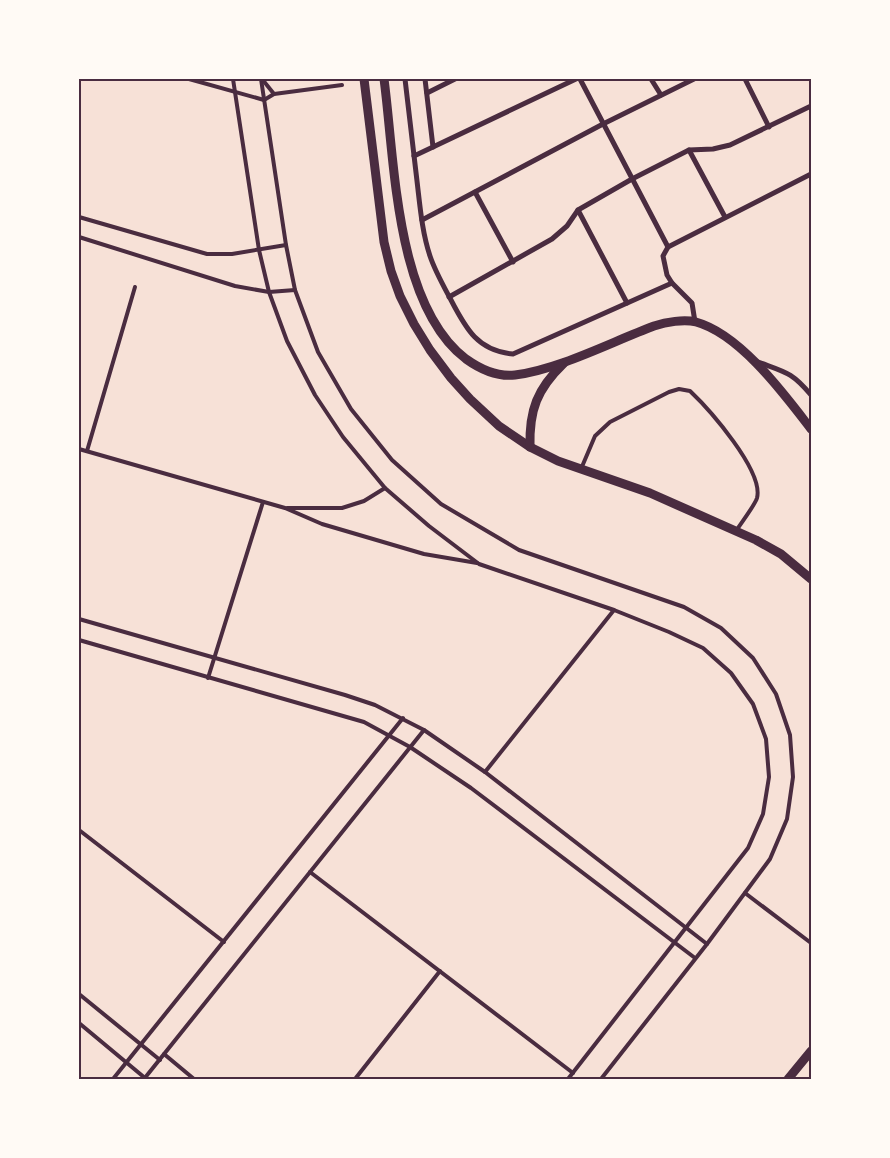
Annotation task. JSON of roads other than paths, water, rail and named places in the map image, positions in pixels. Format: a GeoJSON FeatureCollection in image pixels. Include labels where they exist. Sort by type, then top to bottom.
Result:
{"type":"FeatureCollection","features":[{"type":"Feature","properties":{"kind":"street"},"geometry":{"type":"LineString","coordinates":[[364,79],[384,242],[391,271],[400,296],[414,324],[451,378],[470,399],[500,426],[530,447],[558,461],[650,493],[736,530],[781,554],[811,578]]}},
{"type":"Feature","properties":{"kind":"street"},"geometry":{"type":"LineString","coordinates":[[384,79],[402,232],[408,260],[435,322],[461,355],[475,366],[488,371],[515,375],[564,363],[664,323],[695,322],[714,330],[754,361],[811,429]]}},
{"type":"Feature","properties":{"kind":"street"},"geometry":{"type":"LineString","coordinates":[[405,79],[422,220],[430,255],[462,322],[474,338],[500,353],[513,354],[672,284]]}},
{"type":"Feature","properties":{"kind":"street"},"geometry":{"type":"LineString","coordinates":[[425,79],[433,147]]}},
{"type":"Feature","properties":{"kind":"street"},"geometry":{"type":"LineString","coordinates":[[426,93],[456,79]]}},
{"type":"Feature","properties":{"kind":"street"},"geometry":{"type":"LineString","coordinates":[[414,156],[576,79]]}},
{"type":"Feature","properties":{"kind":"street"},"geometry":{"type":"LineString","coordinates":[[580,79],[668,247]]}},
{"type":"Feature","properties":{"kind":"street"},"geometry":{"type":"LineString","coordinates":[[651,79],[661,95]]}},
{"type":"Feature","properties":{"kind":"street"},"geometry":{"type":"LineString","coordinates":[[422,220],[694,79]]}},
{"type":"Feature","properties":{"kind":"street"},"geometry":{"type":"LineString","coordinates":[[745,79],[769,127]]}},
{"type":"Feature","properties":{"kind":"street"},"geometry":{"type":"LineString","coordinates":[[450,297],[552,240],[578,210],[632,179],[689,150],[713,149],[730,145],[811,106]]}},
{"type":"Feature","properties":{"kind":"street"},"geometry":{"type":"LineString","coordinates":[[689,150],[725,217]]}},
{"type":"Feature","properties":{"kind":"street"},"geometry":{"type":"LineString","coordinates":[[695,322],[692,303],[672,284],[667,275],[663,256],[668,247],[811,174]]}},
{"type":"Feature","properties":{"kind":"street"},"geometry":{"type":"LineString","coordinates":[[475,192],[514,262]]}},
{"type":"Feature","properties":{"kind":"street"},"geometry":{"type":"LineString","coordinates":[[578,210],[627,304]]}},
{"type":"Feature","properties":{"kind":"street"},"geometry":{"type":"LineString","coordinates":[[754,361],[790,374],[799,380],[811,395]]}},
{"type":"Feature","properties":{"kind":"street"},"geometry":{"type":"LineString","coordinates":[[530,447],[530,428],[536,400],[551,376],[564,363]]}},
{"type":"Feature","properties":{"kind":"street"},"geometry":{"type":"LineString","coordinates":[[788,1079],[811,1051]]}},
{"type":"Feature","properties":{"kind":"lane"},"geometry":{"type":"LineString","coordinates":[[189,79],[264,100],[274,94],[342,86]]}},
{"type":"Feature","properties":{"kind":"lane"},"geometry":{"type":"LineString","coordinates":[[233,79],[259,250],[269,292],[287,341],[314,395],[344,437],[385,488],[429,526],[479,564]]}},
{"type":"Feature","properties":{"kind":"lane"},"geometry":{"type":"LineString","coordinates":[[261,79],[274,94]]}},
{"type":"Feature","properties":{"kind":"lane"},"geometry":{"type":"LineString","coordinates":[[261,79],[286,245],[295,290],[318,352],[351,409],[392,460],[441,504],[519,550],[684,607],[722,628],[753,658],[776,694],[790,735],[793,777],[787,819],[770,859],[707,944],[601,1079]]}},
{"type":"Feature","properties":{"kind":"lane"},"geometry":{"type":"LineString","coordinates":[[79,216],[207,254],[232,254],[286,245]]}},
{"type":"Feature","properties":{"kind":"lane"},"geometry":{"type":"LineString","coordinates":[[79,237],[235,286],[269,292],[295,290]]}},
{"type":"Feature","properties":{"kind":"lane"},"geometry":{"type":"LineString","coordinates":[[87,451],[135,287]]}},
{"type":"Feature","properties":{"kind":"lane"},"geometry":{"type":"LineString","coordinates":[[581,469],[595,436],[610,422],[669,392],[680,389],[690,391],[746,457],[755,476],[757,497],[736,530]]}},
{"type":"Feature","properties":{"kind":"lane"},"geometry":{"type":"LineString","coordinates":[[79,449],[284,508],[322,524],[424,554],[479,564],[614,610],[703,648],[731,673],[753,704],[766,739],[769,777],[763,814],[748,848],[568,1079]]}},
{"type":"Feature","properties":{"kind":"lane"},"geometry":{"type":"LineString","coordinates":[[284,508],[342,508],[364,501],[385,488]]}},
{"type":"Feature","properties":{"kind":"lane"},"geometry":{"type":"LineString","coordinates":[[208,678],[263,502]]}},
{"type":"Feature","properties":{"kind":"lane"},"geometry":{"type":"LineString","coordinates":[[485,772],[614,610]]}},
{"type":"Feature","properties":{"kind":"lane"},"geometry":{"type":"LineString","coordinates":[[79,619],[375,705],[403,718],[424,730],[485,772],[707,944]]}},
{"type":"Feature","properties":{"kind":"lane"},"geometry":{"type":"LineString","coordinates":[[79,640],[364,722],[410,748],[471,788],[695,958]]}},
{"type":"Feature","properties":{"kind":"lane"},"geometry":{"type":"LineString","coordinates":[[113,1079],[403,718]]}},
{"type":"Feature","properties":{"kind":"lane"},"geometry":{"type":"LineString","coordinates":[[79,1023],[145,1079],[424,730]]}},
{"type":"Feature","properties":{"kind":"lane"},"geometry":{"type":"LineString","coordinates":[[79,830],[224,942]]}},
{"type":"Feature","properties":{"kind":"lane"},"geometry":{"type":"LineString","coordinates":[[310,872],[573,1073]]}},
{"type":"Feature","properties":{"kind":"lane"},"geometry":{"type":"LineString","coordinates":[[745,893],[811,943]]}},
{"type":"Feature","properties":{"kind":"lane"},"geometry":{"type":"LineString","coordinates":[[355,1079],[440,971]]}},
{"type":"Feature","properties":{"kind":"lane"},"geometry":{"type":"LineString","coordinates":[[79,994],[160,1060]]}},
{"type":"Feature","properties":{"kind":"lane"},"geometry":{"type":"LineString","coordinates":[[164,1054],[194,1079]]}}]}
